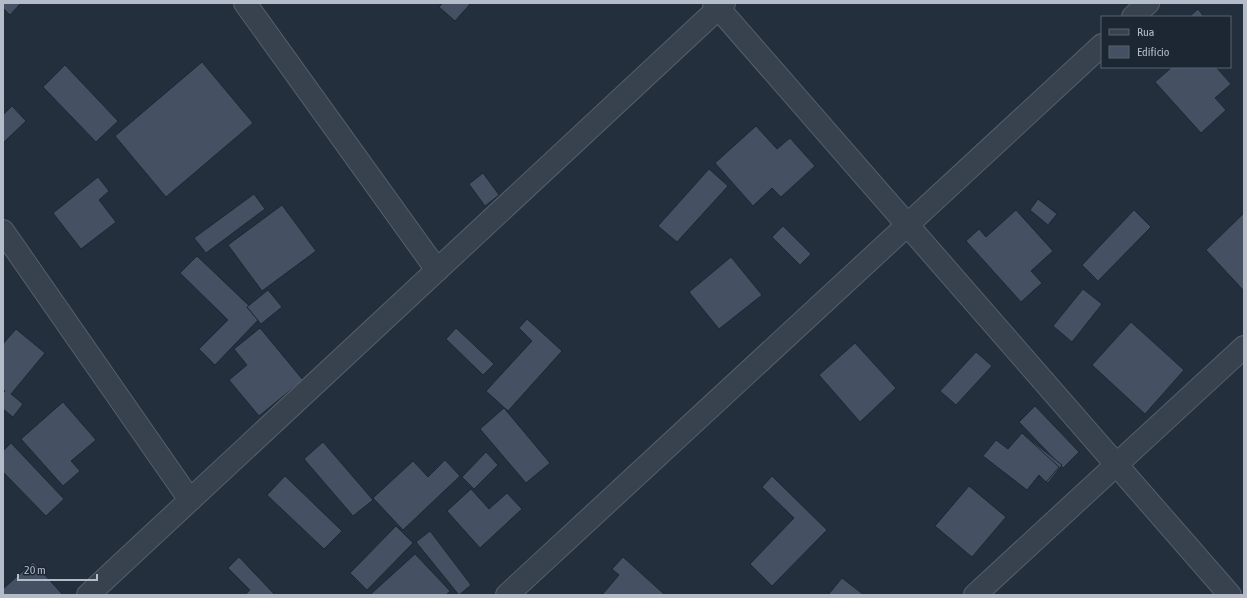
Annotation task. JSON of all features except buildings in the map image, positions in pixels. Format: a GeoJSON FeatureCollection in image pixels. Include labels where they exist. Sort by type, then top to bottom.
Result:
{"type":"FeatureCollection","features":[{"type":"Feature","properties":{"kind":"street"},"geometry":{"type":"LineString","coordinates":[[245,3],[437,270]]}},
{"type":"Feature","properties":{"kind":"street"},"geometry":{"type":"LineString","coordinates":[[1134,16],[1148,3]]}},
{"type":"Feature","properties":{"kind":"street"},"geometry":{"type":"LineString","coordinates":[[88,595],[719,5],[1230,595]]}},
{"type":"Feature","properties":{"kind":"street"},"geometry":{"type":"LineString","coordinates":[[507,595],[1101,47]]}},
{"type":"Feature","properties":{"kind":"street"},"geometry":{"type":"LineString","coordinates":[[3,231],[190,500]]}},
{"type":"Feature","properties":{"kind":"street"},"geometry":{"type":"LineString","coordinates":[[975,595],[1244,347]]}}]}
